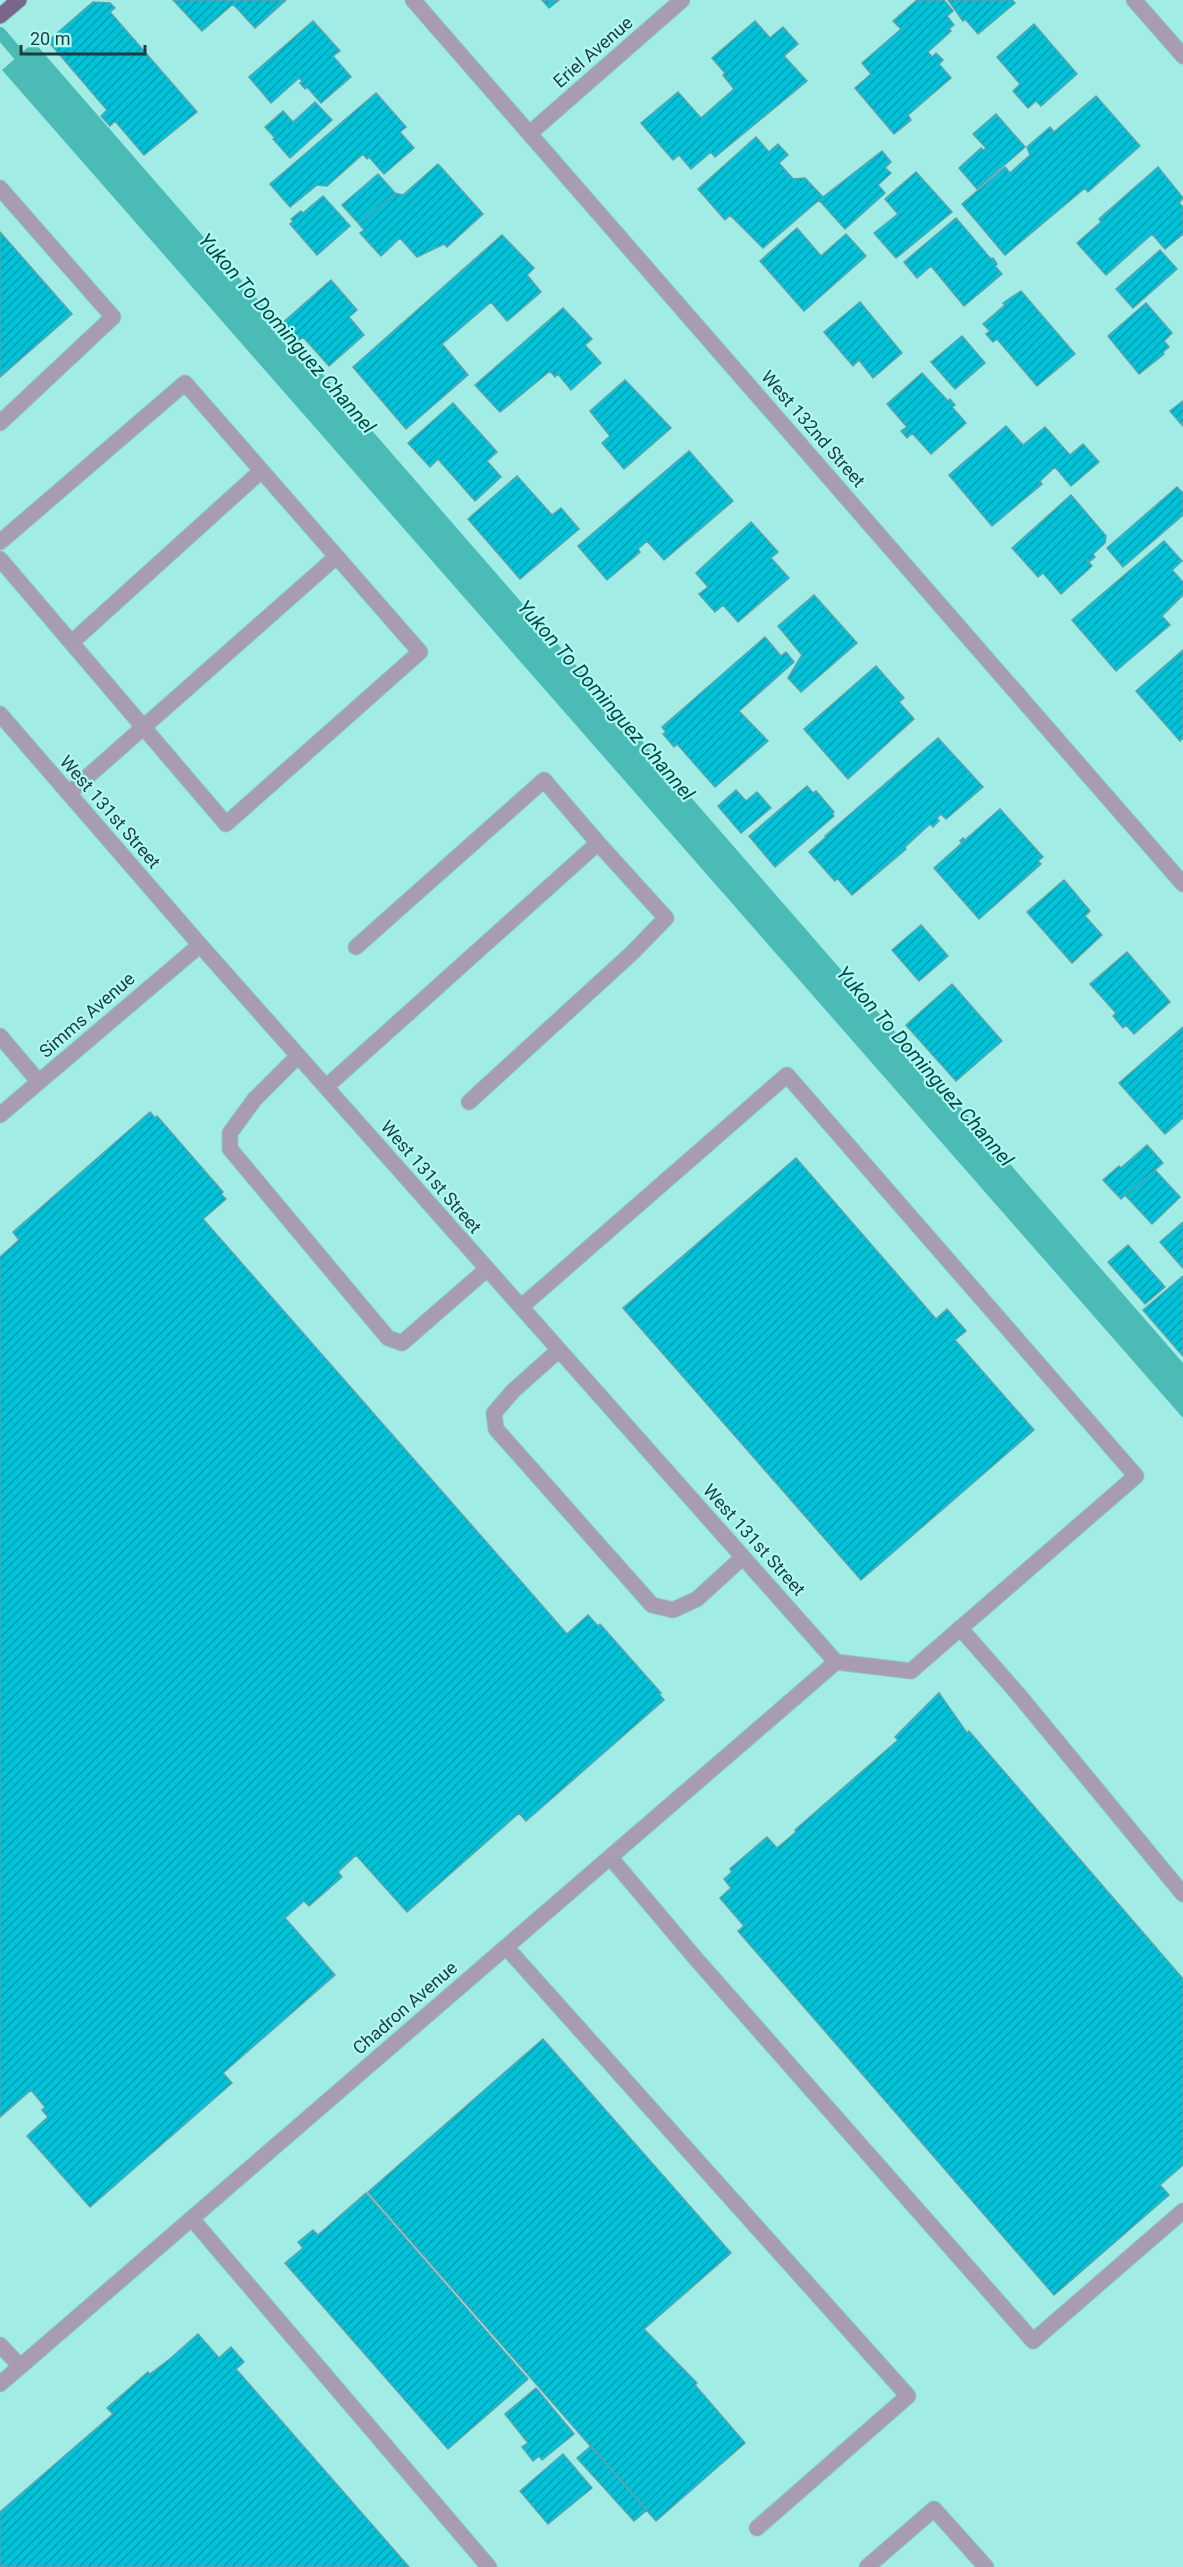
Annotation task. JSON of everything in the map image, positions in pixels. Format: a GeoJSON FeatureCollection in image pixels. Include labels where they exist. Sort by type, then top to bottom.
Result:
{"type":"FeatureCollection","features":[{"type":"Feature","properties":{"kind":"main road"},"geometry":{"type":"LineString","coordinates":[[0,16],[16,2]]}},
{"type":"Feature","properties":{"kind":"street","name":"West 132nd Street"},"geometry":{"type":"LineString","coordinates":[[413,0],[1183,884]]}},
{"type":"Feature","properties":{"kind":"street","name":"Eriel Avenue"},"geometry":{"type":"LineString","coordinates":[[530,133],[682,0]]}},
{"type":"Feature","properties":{"kind":"street"},"geometry":{"type":"LineString","coordinates":[[1134,0],[1183,56]]}},
{"type":"Feature","properties":{"kind":"street"},"geometry":{"type":"LineString","coordinates":[[0,188],[113,317],[0,423]]}},
{"type":"Feature","properties":{"kind":"street"},"geometry":{"type":"LineString","coordinates":[[0,542],[185,383],[420,652],[226,824],[0,559]]}},
{"type":"Feature","properties":{"kind":"street"},"geometry":{"type":"LineString","coordinates":[[72,642],[261,471]]}},
{"type":"Feature","properties":{"kind":"street"},"geometry":{"type":"LineString","coordinates":[[69,793],[336,557]]}},
{"type":"Feature","properties":{"kind":"street","name":"West 131st Street"},"geometry":{"type":"LineString","coordinates":[[0,714],[200,945],[836,1662]]}},
{"type":"Feature","properties":{"kind":"street"},"geometry":{"type":"LineString","coordinates":[[356,947],[544,780],[666,918],[632,953],[469,1101]]}},
{"type":"Feature","properties":{"kind":"street"},"geometry":{"type":"LineString","coordinates":[[326,1087],[598,843]]}},
{"type":"Feature","properties":{"kind":"street","name":"Simms Avenue"},"geometry":{"type":"LineString","coordinates":[[0,1115],[200,945]]}},
{"type":"Feature","properties":{"kind":"street"},"geometry":{"type":"LineString","coordinates":[[0,1036],[39,1082]]}},
{"type":"Feature","properties":{"kind":"street"},"geometry":{"type":"LineString","coordinates":[[298,1056],[254,1100],[230,1134],[230,1149],[388,1338],[402,1343],[487,1269]]}},
{"type":"Feature","properties":{"kind":"street"},"geometry":{"type":"LineString","coordinates":[[521,1307],[787,1076],[1136,1476],[911,1671],[836,1662]]}},
{"type":"Feature","properties":{"kind":"street"},"geometry":{"type":"LineString","coordinates":[[559,1350],[513,1391],[494,1413],[496,1430],[652,1605],[673,1610],[697,1599],[743,1557]]}},
{"type":"Feature","properties":{"kind":"street"},"geometry":{"type":"LineString","coordinates":[[960,1628],[1018,1694],[1183,1894]]}},
{"type":"Feature","properties":{"kind":"street","name":"Chadron Avenue"},"geometry":{"type":"LineString","coordinates":[[0,2384],[836,1662]]}},
{"type":"Feature","properties":{"kind":"street"},"geometry":{"type":"LineString","coordinates":[[610,1857],[696,1960],[1033,2341],[1183,2211]]}},
{"type":"Feature","properties":{"kind":"street"},"geometry":{"type":"LineString","coordinates":[[506,1947],[908,2396],[757,2528]]}},
{"type":"Feature","properties":{"kind":"street"},"geometry":{"type":"LineString","coordinates":[[192,2219],[489,2567]]}},
{"type":"Feature","properties":{"kind":"street"},"geometry":{"type":"LineString","coordinates":[[0,2344],[20,2366]]}},
{"type":"Feature","properties":{"kind":"street"},"geometry":{"type":"LineString","coordinates":[[867,2567],[934,2509],[986,2567]]}},
{"type":"Feature","properties":{"kind":"water"},"geometry":{"type":"Polygon","coordinates":[[[34,42],[1183,1363],[1183,1418],[2,70],[34,42]]]}},
{"type":"Feature","properties":{"kind":"building"},"geometry":{"type":"Polygon","coordinates":[[[173,0],[286,0],[255,28],[233,4],[202,31],[173,0]]]}},
{"type":"Feature","properties":{"kind":"building"},"geometry":{"type":"Polygon","coordinates":[[[542,0],[559,0],[549,8],[542,0]]]}},
{"type":"Feature","properties":{"kind":"building"},"geometry":{"type":"Polygon","coordinates":[[[917,0],[944,0],[953,11],[947,16],[954,25],[949,29],[951,31],[928,52],[932,57],[936,53],[943,60],[939,64],[951,78],[908,115],[911,120],[894,134],[855,88],[871,74],[862,63],[901,29],[893,21],[917,0]]]}},
{"type":"Feature","properties":{"kind":"building"},"geometry":{"type":"Polygon","coordinates":[[[948,0],[1012,0],[1015,3],[978,34],[965,19],[963,21],[948,0]]]}},
{"type":"Feature","properties":{"kind":"building"},"geometry":{"type":"Polygon","coordinates":[[[93,2],[110,3],[115,8],[110,12],[197,112],[144,155],[115,121],[110,126],[101,116],[107,110],[48,41],[93,2]]]}},
{"type":"Feature","properties":{"kind":"building"},"geometry":{"type":"Polygon","coordinates":[[[313,21],[340,51],[333,56],[351,77],[321,103],[307,87],[305,89],[299,78],[271,103],[249,77],[313,21]]]}},
{"type":"Feature","properties":{"kind":"building"},"geometry":{"type":"Polygon","coordinates":[[[755,21],[770,38],[783,27],[798,44],[784,56],[807,81],[715,157],[711,152],[691,169],[679,155],[673,160],[641,123],[678,92],[701,118],[734,89],[723,75],[725,73],[712,58],[755,21]]]}},
{"type":"Feature","properties":{"kind":"building"},"geometry":{"type":"Polygon","coordinates":[[[1034,24],[1077,74],[1041,106],[1036,101],[1028,108],[1013,91],[1020,84],[997,57],[1034,24]]]}},
{"type":"Feature","properties":{"kind":"building"},"geometry":{"type":"Polygon","coordinates":[[[376,93],[406,127],[400,132],[414,148],[384,174],[369,157],[367,159],[363,154],[327,186],[317,185],[290,207],[270,184],[376,93]]]}},
{"type":"Feature","properties":{"kind":"building"},"geometry":{"type":"Polygon","coordinates":[[[1096,96],[1140,146],[1088,192],[1085,188],[1005,255],[962,204],[1005,167],[1010,173],[1030,155],[1027,147],[1050,127],[1054,132],[1096,96]]]}},
{"type":"Feature","properties":{"kind":"building"},"geometry":{"type":"Polygon","coordinates":[[[315,102],[332,120],[290,158],[265,127],[283,111],[293,122],[315,102]]]}},
{"type":"Feature","properties":{"kind":"building"},"geometry":{"type":"Polygon","coordinates":[[[996,114],[1025,147],[977,189],[959,168],[981,148],[983,150],[986,148],[973,134],[996,114]]]}},
{"type":"Feature","properties":{"kind":"building"},"geometry":{"type":"Polygon","coordinates":[[[756,137],[769,152],[778,144],[788,155],[779,163],[793,179],[805,178],[823,197],[882,151],[891,162],[885,168],[891,173],[878,185],[885,193],[845,229],[819,200],[763,248],[730,215],[725,220],[698,189],[756,137]]]}},
{"type":"Feature","properties":{"kind":"building"},"geometry":{"type":"Polygon","coordinates":[[[438,164],[483,214],[447,247],[444,244],[417,257],[400,238],[381,256],[360,233],[364,230],[359,224],[395,193],[403,195],[438,164]]]}},
{"type":"Feature","properties":{"kind":"building"},"geometry":{"type":"Polygon","coordinates":[[[1158,167],[1183,198],[1179,203],[1183,207],[1183,234],[1165,249],[1152,234],[1106,275],[1077,243],[1101,222],[1099,219],[1158,167]]]}},
{"type":"Feature","properties":{"kind":"building"},"geometry":{"type":"Polygon","coordinates":[[[916,172],[952,212],[896,258],[874,233],[898,214],[885,199],[916,172]]]}},
{"type":"Feature","properties":{"kind":"building"},"geometry":{"type":"Polygon","coordinates":[[[378,174],[395,193],[359,224],[342,205],[378,174]]]}},
{"type":"Feature","properties":{"kind":"building"},"geometry":{"type":"Polygon","coordinates":[[[323,196],[350,226],[317,255],[290,224],[293,221],[291,219],[301,211],[303,213],[323,196]]]}},
{"type":"Feature","properties":{"kind":"building"},"geometry":{"type":"Polygon","coordinates":[[[956,218],[991,259],[993,258],[997,264],[995,266],[1002,274],[964,306],[931,266],[917,278],[904,262],[956,218]]]}},
{"type":"Feature","properties":{"kind":"building"},"geometry":{"type":"Polygon","coordinates":[[[797,228],[821,256],[846,234],[866,256],[804,311],[760,261],[797,228]]]}},
{"type":"Feature","properties":{"kind":"building"},"geometry":{"type":"Polygon","coordinates":[[[0,232],[72,314],[0,377],[0,232]]]}},
{"type":"Feature","properties":{"kind":"building"},"geometry":{"type":"Polygon","coordinates":[[[502,235],[534,268],[527,275],[541,292],[507,321],[491,302],[442,344],[468,375],[406,429],[353,367],[502,235]]]}},
{"type":"Feature","properties":{"kind":"building"},"geometry":{"type":"Polygon","coordinates":[[[1160,250],[1177,269],[1133,308],[1116,289],[1160,250]]]}},
{"type":"Feature","properties":{"kind":"building"},"geometry":{"type":"Polygon","coordinates":[[[331,280],[357,310],[349,317],[364,335],[329,366],[303,337],[296,343],[280,325],[331,280]]]}},
{"type":"Feature","properties":{"kind":"building"},"geometry":{"type":"Polygon","coordinates":[[[1021,291],[1075,354],[1037,386],[997,339],[993,342],[986,334],[990,331],[983,324],[1005,305],[1003,303],[1021,291]]]}},
{"type":"Feature","properties":{"kind":"building"},"geometry":{"type":"Polygon","coordinates":[[[860,302],[902,353],[873,378],[859,360],[853,366],[824,332],[860,302]]]}},
{"type":"Feature","properties":{"kind":"building"},"geometry":{"type":"Polygon","coordinates":[[[1146,303],[1172,333],[1164,341],[1169,347],[1163,352],[1164,354],[1139,374],[1108,336],[1146,303]]]}},
{"type":"Feature","properties":{"kind":"building"},"geometry":{"type":"Polygon","coordinates":[[[563,308],[592,339],[585,345],[601,363],[571,390],[558,374],[555,377],[550,371],[500,412],[475,385],[563,308]]]}},
{"type":"Feature","properties":{"kind":"building"},"geometry":{"type":"Polygon","coordinates":[[[962,336],[985,363],[955,389],[931,362],[962,336]]]}},
{"type":"Feature","properties":{"kind":"building"},"geometry":{"type":"Polygon","coordinates":[[[922,373],[948,401],[950,399],[955,405],[952,407],[966,423],[931,454],[912,433],[907,438],[901,431],[907,427],[887,404],[922,373]]]}},
{"type":"Feature","properties":{"kind":"building"},"geometry":{"type":"Polygon","coordinates":[[[625,380],[671,428],[624,469],[602,443],[610,436],[590,411],[625,380]]]}},
{"type":"Feature","properties":{"kind":"building"},"geometry":{"type":"Polygon","coordinates":[[[1183,401],[1183,426],[1170,411],[1183,401]]]}},
{"type":"Feature","properties":{"kind":"building"},"geometry":{"type":"Polygon","coordinates":[[[453,403],[497,452],[487,461],[501,477],[475,501],[438,459],[430,467],[408,443],[453,403]]]}},
{"type":"Feature","properties":{"kind":"building"},"geometry":{"type":"Polygon","coordinates":[[[1006,426],[1023,445],[1045,427],[1070,455],[1083,444],[1099,462],[1071,486],[1055,467],[1040,481],[1042,484],[992,526],[949,475],[1006,426]]]}},
{"type":"Feature","properties":{"kind":"building"},"geometry":{"type":"Polygon","coordinates":[[[689,451],[733,501],[664,560],[647,541],[638,549],[640,552],[607,580],[578,546],[689,451]]]}},
{"type":"Feature","properties":{"kind":"building"},"geometry":{"type":"Polygon","coordinates":[[[517,476],[552,515],[561,508],[579,529],[520,579],[468,519],[517,476]]]}},
{"type":"Feature","properties":{"kind":"building"},"geometry":{"type":"Polygon","coordinates":[[[1177,487],[1183,493],[1183,515],[1123,567],[1107,548],[1177,487]]]}},
{"type":"Feature","properties":{"kind":"building"},"geometry":{"type":"Polygon","coordinates":[[[1071,495],[1106,536],[1105,543],[1093,554],[1095,557],[1090,561],[1086,559],[1092,566],[1061,594],[1043,573],[1038,577],[1012,548],[1071,495]]]}},
{"type":"Feature","properties":{"kind":"building"},"geometry":{"type":"Polygon","coordinates":[[[751,522],[778,552],[771,558],[789,578],[738,622],[723,605],[715,612],[699,594],[708,587],[696,573],[751,522]]]}},
{"type":"Feature","properties":{"kind":"building"},"geometry":{"type":"Polygon","coordinates":[[[1164,541],[1182,561],[1172,570],[1183,582],[1183,595],[1162,616],[1170,625],[1116,671],[1072,620],[1164,541]]]}},
{"type":"Feature","properties":{"kind":"building"},"geometry":{"type":"Polygon","coordinates":[[[814,595],[857,643],[801,692],[788,678],[802,655],[778,626],[814,595]]]}},
{"type":"Feature","properties":{"kind":"building"},"geometry":{"type":"Polygon","coordinates":[[[765,637],[781,656],[786,652],[794,662],[739,711],[768,741],[715,787],[677,744],[674,747],[663,734],[666,732],[662,727],[765,637]]]}},
{"type":"Feature","properties":{"kind":"building"},"geometry":{"type":"Polygon","coordinates":[[[1183,650],[1183,738],[1180,741],[1136,691],[1183,650]]]}},
{"type":"Feature","properties":{"kind":"building"},"geometry":{"type":"Polygon","coordinates":[[[876,666],[904,698],[899,702],[914,719],[848,779],[804,729],[876,666]]]}},
{"type":"Feature","properties":{"kind":"building"},"geometry":{"type":"Polygon","coordinates":[[[938,738],[983,787],[946,819],[941,814],[937,818],[939,821],[933,827],[930,824],[905,847],[906,849],[852,895],[837,878],[835,881],[809,852],[938,738]]]}},
{"type":"Feature","properties":{"kind":"building"},"geometry":{"type":"Polygon","coordinates":[[[807,786],[813,793],[816,791],[834,812],[832,814],[834,816],[775,867],[749,836],[807,786]]]}},
{"type":"Feature","properties":{"kind":"building"},"geometry":{"type":"Polygon","coordinates":[[[736,790],[746,801],[757,792],[771,808],[741,833],[718,806],[736,790]]]}},
{"type":"Feature","properties":{"kind":"building"},"geometry":{"type":"Polygon","coordinates":[[[1000,809],[1043,857],[1038,861],[1041,864],[979,919],[934,868],[962,843],[960,841],[963,838],[965,840],[1000,809]]]}},
{"type":"Feature","properties":{"kind":"building"},"geometry":{"type":"Polygon","coordinates":[[[1064,880],[1090,911],[1085,916],[1102,935],[1072,963],[1027,912],[1064,880]]]}},
{"type":"Feature","properties":{"kind":"building"},"geometry":{"type":"Polygon","coordinates":[[[921,925],[948,956],[919,981],[892,950],[921,925]]]}},
{"type":"Feature","properties":{"kind":"building"},"geometry":{"type":"Polygon","coordinates":[[[1127,952],[1170,1002],[1134,1034],[1126,1025],[1123,1028],[1113,1016],[1116,1013],[1090,984],[1127,952]]]}},
{"type":"Feature","properties":{"kind":"building"},"geometry":{"type":"Polygon","coordinates":[[[952,984],[1002,1041],[956,1081],[906,1025],[952,984]]]}},
{"type":"Feature","properties":{"kind":"building"},"geometry":{"type":"Polygon","coordinates":[[[1183,1027],[1183,1118],[1165,1134],[1119,1083],[1183,1027]]]}},
{"type":"Feature","properties":{"kind":"building"},"geometry":{"type":"Polygon","coordinates":[[[150,1112],[155,1118],[157,1116],[223,1192],[221,1194],[226,1199],[203,1219],[567,1634],[588,1615],[598,1626],[600,1624],[661,1693],[659,1694],[664,1700],[526,1821],[519,1813],[407,1912],[356,1855],[338,1872],[342,1877],[309,1906],[304,1901],[285,1918],[335,1975],[223,2073],[232,2083],[90,2207],[27,2136],[48,2117],[42,2110],[45,2107],[31,2090],[0,2117],[0,1257],[19,1240],[13,1232],[150,1112]]]}},
{"type":"Feature","properties":{"kind":"building"},"geometry":{"type":"Polygon","coordinates":[[[1147,1145],[1163,1163],[1121,1199],[1103,1180],[1119,1166],[1121,1168],[1147,1145]]]}},
{"type":"Feature","properties":{"kind":"building"},"geometry":{"type":"Polygon","coordinates":[[[796,1158],[936,1319],[947,1309],[966,1331],[955,1340],[1034,1430],[861,1580],[623,1308],[796,1158]]]}},
{"type":"Feature","properties":{"kind":"building"},"geometry":{"type":"Polygon","coordinates":[[[1155,1170],[1180,1197],[1152,1224],[1125,1195],[1155,1170]]]}},
{"type":"Feature","properties":{"kind":"building"},"geometry":{"type":"Polygon","coordinates":[[[1183,1222],[1183,1268],[1160,1242],[1183,1222]]]}},
{"type":"Feature","properties":{"kind":"building"},"geometry":{"type":"Polygon","coordinates":[[[1128,1245],[1165,1287],[1145,1304],[1108,1262],[1128,1245]]]}},
{"type":"Feature","properties":{"kind":"building"},"geometry":{"type":"Polygon","coordinates":[[[1183,1276],[1183,1356],[1143,1310],[1183,1276]]]}},
{"type":"Feature","properties":{"kind":"building"},"geometry":{"type":"Polygon","coordinates":[[[939,1693],[967,1733],[969,1731],[1183,1979],[1183,2165],[1160,2185],[1169,2195],[1054,2295],[738,1931],[744,1926],[720,1898],[731,1888],[724,1879],[732,1872],[730,1869],[767,1837],[777,1848],[796,1832],[795,1830],[898,1740],[895,1737],[939,1693]]]}},
{"type":"Feature","properties":{"kind":"building"},"geometry":{"type":"Polygon","coordinates":[[[543,2039],[731,2253],[644,2329],[697,2383],[695,2385],[745,2443],[656,2521],[368,2192],[543,2039]]]}},
{"type":"Feature","properties":{"kind":"building"},"geometry":{"type":"Polygon","coordinates":[[[366,2193],[528,2379],[448,2449],[285,2263],[303,2248],[298,2242],[313,2230],[318,2235],[366,2193]]]}},
{"type":"Feature","properties":{"kind":"building"},"geometry":{"type":"Polygon","coordinates":[[[198,2334],[219,2358],[231,2347],[244,2362],[236,2369],[409,2567],[0,2567],[0,2512],[113,2414],[107,2408],[148,2372],[150,2374],[198,2334]]]}},
{"type":"Feature","properties":{"kind":"building"},"geometry":{"type":"Polygon","coordinates":[[[536,2388],[574,2434],[542,2460],[539,2456],[533,2461],[522,2447],[528,2443],[505,2414],[536,2388]]]}},
{"type":"Feature","properties":{"kind":"building"},"geometry":{"type":"Polygon","coordinates":[[[591,2446],[647,2510],[634,2521],[577,2458],[591,2446]]]}},
{"type":"Feature","properties":{"kind":"building"},"geometry":{"type":"Polygon","coordinates":[[[563,2454],[592,2488],[548,2524],[520,2491],[563,2454]]]}},
{"type":"Feature","properties":{"kind":"waterway","name":"Yukon To Dominguez Channel"},"geometry":{"type":"LineString","coordinates":[[0,33],[30,68]]}}]}
